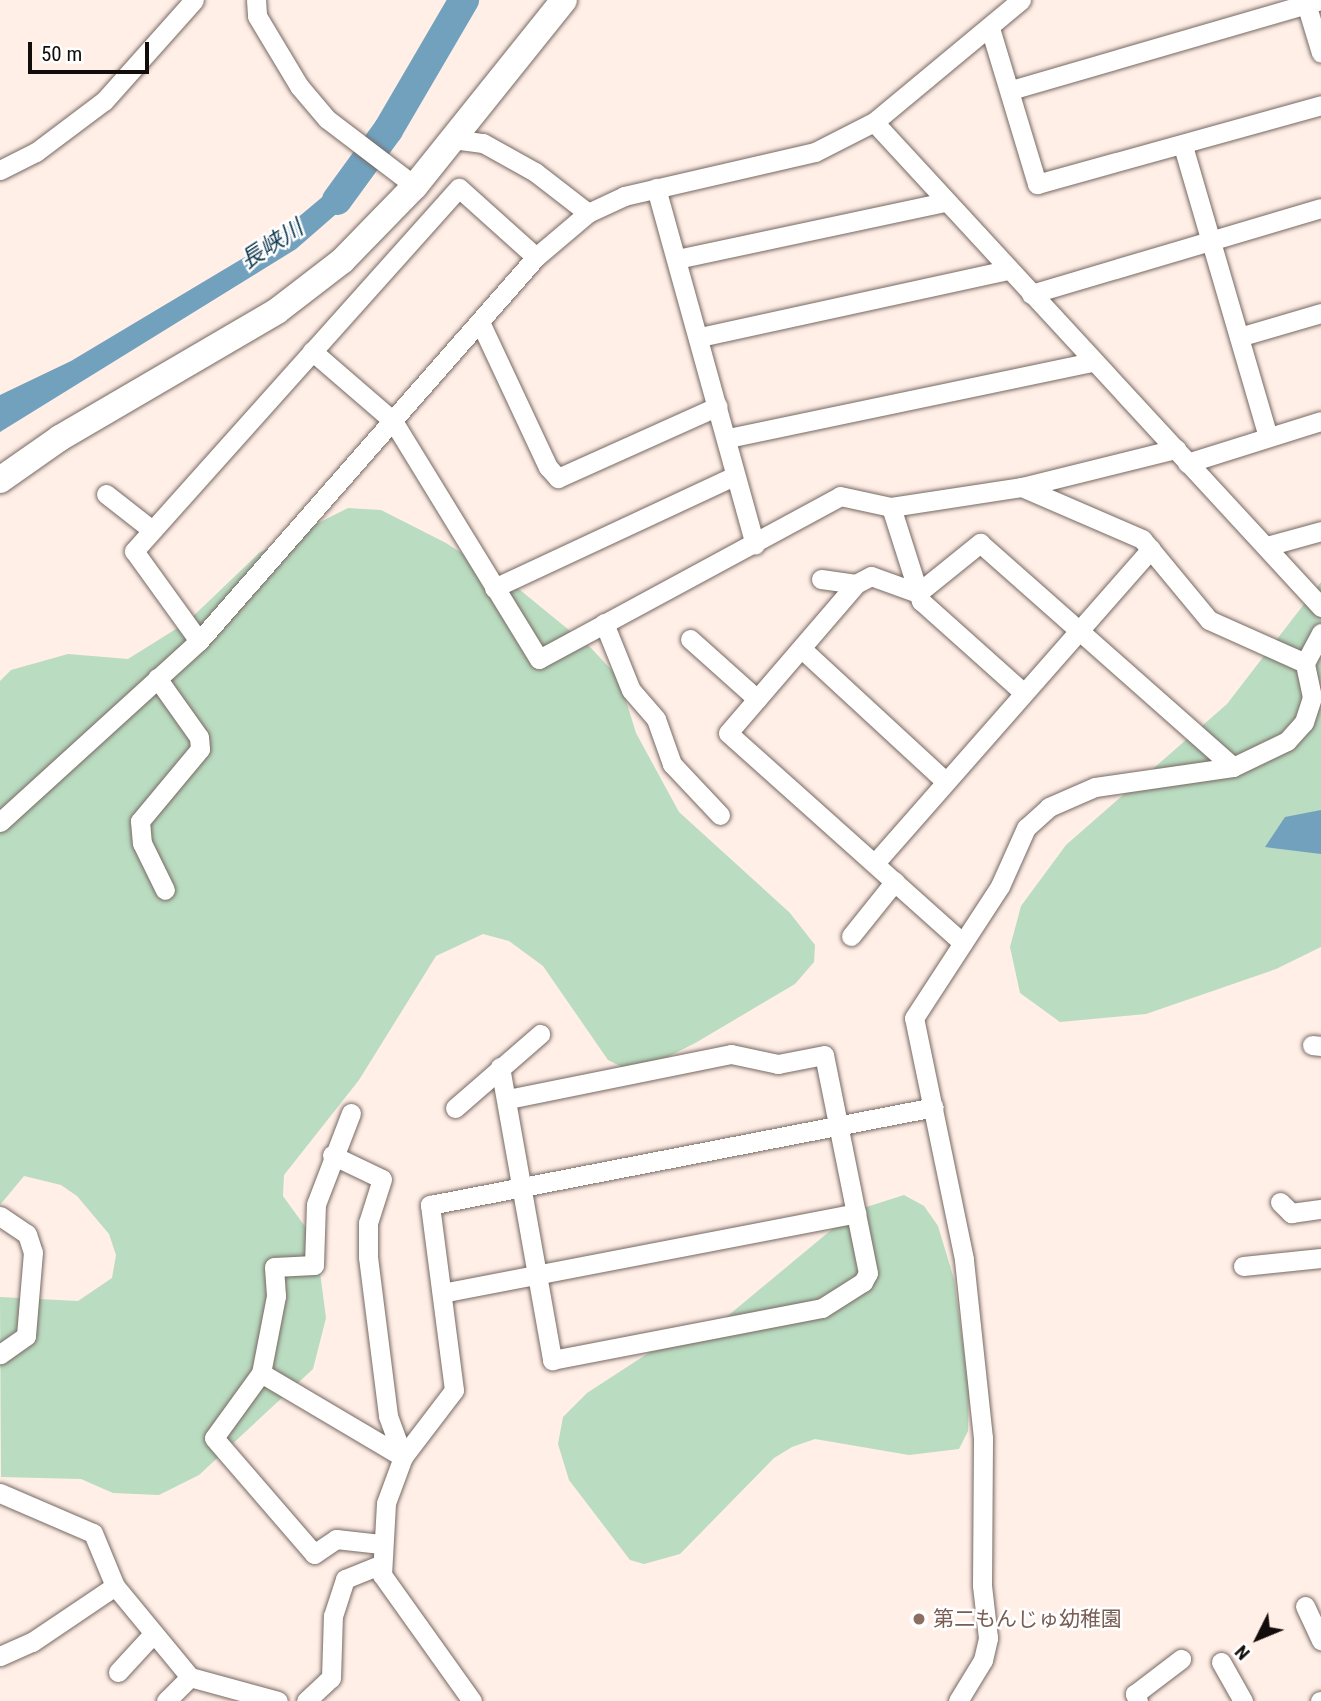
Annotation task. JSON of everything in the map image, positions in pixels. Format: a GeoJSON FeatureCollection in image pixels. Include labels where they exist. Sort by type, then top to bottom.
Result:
{"type":"FeatureCollection","features":[{"type":"Feature","properties":{"kind":"street"},"geometry":{"type":"LineString","coordinates":[[0,170],[36,152],[104,101],[194,0]]}},
{"type":"Feature","properties":{"kind":"street"},"geometry":{"type":"LineString","coordinates":[[256,0],[257,16],[276,53],[327,119],[415,186]]}},
{"type":"Feature","properties":{"kind":"street"},"geometry":{"type":"LineString","coordinates":[[0,480],[60,438],[277,311],[342,261],[415,186],[564,0]]}},
{"type":"Feature","properties":{"kind":"street"},"geometry":{"type":"LineString","coordinates":[[0,822],[199,641],[536,257],[588,213],[656,188],[815,152],[874,122],[990,29],[1021,0]]}},
{"type":"Feature","properties":{"kind":"street"},"geometry":{"type":"LineString","coordinates":[[1011,90],[1311,2],[1321,53]]}},
{"type":"Feature","properties":{"kind":"street"},"geometry":{"type":"LineString","coordinates":[[990,29],[1011,90],[1037,184],[1183,146],[1321,105]]}},
{"type":"Feature","properties":{"kind":"street"},"geometry":{"type":"LineString","coordinates":[[874,122],[1007,270],[1321,607]]}},
{"type":"Feature","properties":{"kind":"street"},"geometry":{"type":"LineString","coordinates":[[453,139],[483,143],[535,172],[588,213]]}},
{"type":"Feature","properties":{"kind":"street"},"geometry":{"type":"LineString","coordinates":[[1183,146],[1268,436]]}},
{"type":"Feature","properties":{"kind":"street"},"geometry":{"type":"LineString","coordinates":[[199,641],[134,551],[152,530],[459,188],[536,257]]}},
{"type":"Feature","properties":{"kind":"street"},"geometry":{"type":"LineString","coordinates":[[656,188],[700,337],[728,438],[734,475],[755,544]]}},
{"type":"Feature","properties":{"kind":"street"},"geometry":{"type":"LineString","coordinates":[[677,259],[946,202]]}},
{"type":"Feature","properties":{"kind":"street"},"geometry":{"type":"LineString","coordinates":[[1031,294],[1321,208]]}},
{"type":"Feature","properties":{"kind":"street"},"geometry":{"type":"LineString","coordinates":[[700,337],[1007,270]]}},
{"type":"Feature","properties":{"kind":"street"},"geometry":{"type":"LineString","coordinates":[[1239,337],[1321,313]]}},
{"type":"Feature","properties":{"kind":"street"},"geometry":{"type":"LineString","coordinates":[[480,322],[548,467],[558,478],[718,406]]}},
{"type":"Feature","properties":{"kind":"street"},"geometry":{"type":"LineString","coordinates":[[313,351],[393,421],[539,659],[840,496],[891,507],[1022,487],[1182,456],[1321,421]]}},
{"type":"Feature","properties":{"kind":"street"},"geometry":{"type":"LineString","coordinates":[[728,438],[1092,362]]}},
{"type":"Feature","properties":{"kind":"street"},"geometry":{"type":"LineString","coordinates":[[494,588],[734,475]]}},
{"type":"Feature","properties":{"kind":"street"},"geometry":{"type":"LineString","coordinates":[[1022,487],[1142,539],[1209,620],[1305,663]]}},
{"type":"Feature","properties":{"kind":"street"},"geometry":{"type":"LineString","coordinates":[[115,491],[152,530]]}},
{"type":"Feature","properties":{"kind":"street"},"geometry":{"type":"LineString","coordinates":[[891,507],[918,593]]}},
{"type":"Feature","properties":{"kind":"street"},"geometry":{"type":"LineString","coordinates":[[1267,546],[1321,531]]}},
{"type":"Feature","properties":{"kind":"street"},"geometry":{"type":"LineString","coordinates":[[918,593],[980,543],[1233,767]]}},
{"type":"Feature","properties":{"kind":"street"},"geometry":{"type":"LineString","coordinates":[[875,863],[1152,550]]}},
{"type":"Feature","properties":{"kind":"street"},"geometry":{"type":"LineString","coordinates":[[963,943],[728,733],[856,584],[871,576],[918,593],[1024,693]]}},
{"type":"Feature","properties":{"kind":"street"},"geometry":{"type":"LineString","coordinates":[[821,579],[856,584]]}},
{"type":"Feature","properties":{"kind":"street"},"geometry":{"type":"LineString","coordinates":[[604,623],[631,690],[656,719],[672,764],[720,815]]}},
{"type":"Feature","properties":{"kind":"street"},"geometry":{"type":"LineString","coordinates":[[958,1701],[983,1660],[988,1638],[982,1585],[983,1438],[964,1259],[914,1017],[1000,886],[1026,828],[1049,807],[1096,787],[1233,767],[1287,741],[1304,722],[1312,697],[1305,663],[1321,633]]}},
{"type":"Feature","properties":{"kind":"street"},"geometry":{"type":"LineString","coordinates":[[690,639],[757,698]]}},
{"type":"Feature","properties":{"kind":"street"},"geometry":{"type":"LineString","coordinates":[[802,649],[945,781]]}},
{"type":"Feature","properties":{"kind":"street"},"geometry":{"type":"LineString","coordinates":[[157,678],[199,737],[200,749],[140,821],[142,842],[165,890]]}},
{"type":"Feature","properties":{"kind":"street"},"geometry":{"type":"LineString","coordinates":[[851,936],[895,881]]}},
{"type":"Feature","properties":{"kind":"street"},"geometry":{"type":"LineString","coordinates":[[455,1108],[540,1034]]}},
{"type":"Feature","properties":{"kind":"street"},"geometry":{"type":"LineString","coordinates":[[500,1067],[552,1360],[809,1311],[863,1282],[868,1273],[824,1055],[778,1064],[732,1054],[507,1099]]}},
{"type":"Feature","properties":{"kind":"street"},"geometry":{"type":"LineString","coordinates":[[472,1701],[382,1575],[381,1544],[386,1503],[403,1457],[454,1390],[430,1205],[934,1107]]}},
{"type":"Feature","properties":{"kind":"street"},"geometry":{"type":"LineString","coordinates":[[351,1113],[332,1155],[316,1205],[314,1265],[274,1267],[276,1296],[261,1373],[214,1438],[314,1554],[335,1539],[381,1544]]}},
{"type":"Feature","properties":{"kind":"street"},"geometry":{"type":"LineString","coordinates":[[332,1155],[382,1179],[368,1223],[368,1256],[388,1416],[403,1457]]}},
{"type":"Feature","properties":{"kind":"street"},"geometry":{"type":"LineString","coordinates":[[1280,1202],[1283,1210],[1291,1213],[1321,1209]]}},
{"type":"Feature","properties":{"kind":"street"},"geometry":{"type":"LineString","coordinates":[[442,1293],[856,1213]]}},
{"type":"Feature","properties":{"kind":"street"},"geometry":{"type":"LineString","coordinates":[[0,1216],[27,1234],[33,1252],[26,1336],[0,1354]]}},
{"type":"Feature","properties":{"kind":"street"},"geometry":{"type":"LineString","coordinates":[[1243,1266],[1321,1258]]}},
{"type":"Feature","properties":{"kind":"street"},"geometry":{"type":"LineString","coordinates":[[261,1373],[403,1457]]}},
{"type":"Feature","properties":{"kind":"street"},"geometry":{"type":"LineString","coordinates":[[0,1493],[93,1533],[115,1586],[190,1677],[240,1697],[278,1701]]}},
{"type":"Feature","properties":{"kind":"street"},"geometry":{"type":"LineString","coordinates":[[306,1701],[331,1678],[333,1616],[345,1579],[382,1564]]}},
{"type":"Feature","properties":{"kind":"street"},"geometry":{"type":"LineString","coordinates":[[0,1656],[32,1642],[115,1586]]}},
{"type":"Feature","properties":{"kind":"street"},"geometry":{"type":"LineString","coordinates":[[1305,1606],[1321,1641]]}},
{"type":"Feature","properties":{"kind":"street"},"geometry":{"type":"LineString","coordinates":[[118,1672],[153,1634]]}},
{"type":"Feature","properties":{"kind":"street"},"geometry":{"type":"LineString","coordinates":[[1138,1701],[1135,1694],[1181,1659]]}},
{"type":"Feature","properties":{"kind":"street"},"geometry":{"type":"LineString","coordinates":[[1221,1662],[1243,1701]]}},
{"type":"Feature","properties":{"kind":"street"},"geometry":{"type":"LineString","coordinates":[[166,1701],[190,1677]]}},
{"type":"Feature","properties":{"kind":"green space"},"geometry":{"type":"Polygon","coordinates":[[[348,508],[381,510],[446,543],[520,590],[591,648],[619,678],[636,733],[679,812],[790,913],[815,945],[814,962],[795,984],[697,1042],[652,1065],[622,1067],[608,1060],[543,966],[509,941],[483,934],[436,956],[359,1080],[284,1175],[283,1196],[314,1239],[320,1272],[326,1318],[313,1369],[199,1475],[159,1495],[113,1493],[81,1479],[1,1477],[0,1297],[78,1301],[112,1278],[116,1255],[109,1234],[77,1196],[61,1185],[24,1176],[0,1205],[0,681],[11,670],[68,654],[128,659],[187,622],[259,553],[348,508]]]}},
{"type":"Feature","properties":{"kind":"green space"},"geometry":{"type":"Polygon","coordinates":[[[1321,582],[1321,947],[1276,969],[1146,1014],[1060,1022],[1020,993],[1010,947],[1021,906],[1066,845],[1227,704],[1321,582]]]}},
{"type":"Feature","properties":{"kind":"green space"},"geometry":{"type":"Polygon","coordinates":[[[904,1195],[924,1206],[938,1226],[954,1279],[969,1389],[968,1431],[959,1449],[909,1455],[815,1439],[792,1447],[774,1458],[680,1554],[644,1564],[630,1560],[569,1480],[558,1444],[563,1417],[587,1393],[650,1352],[689,1343],[712,1329],[854,1211],[904,1195]]]}},
{"type":"Feature","properties":{"kind":"water"},"geometry":{"type":"Polygon","coordinates":[[[375,166],[350,202],[296,249],[0,432],[0,395],[71,361],[265,245],[351,173],[375,166]]]}},
{"type":"Feature","properties":{"kind":"water"},"geometry":{"type":"Polygon","coordinates":[[[1321,810],[1321,854],[1265,847],[1285,817],[1321,810]]]}},
{"type":"Feature","properties":{"kind":"waterway","name":"長峡川"},"geometry":{"type":"LineString","coordinates":[[337,200],[388,130],[464,0]]}},
{"type":"Feature","properties":{"kind":"place","name":"第二もんじゅ幼稚園"},"geometry":{"type":"Point","coordinates":[919,1619]}}]}
